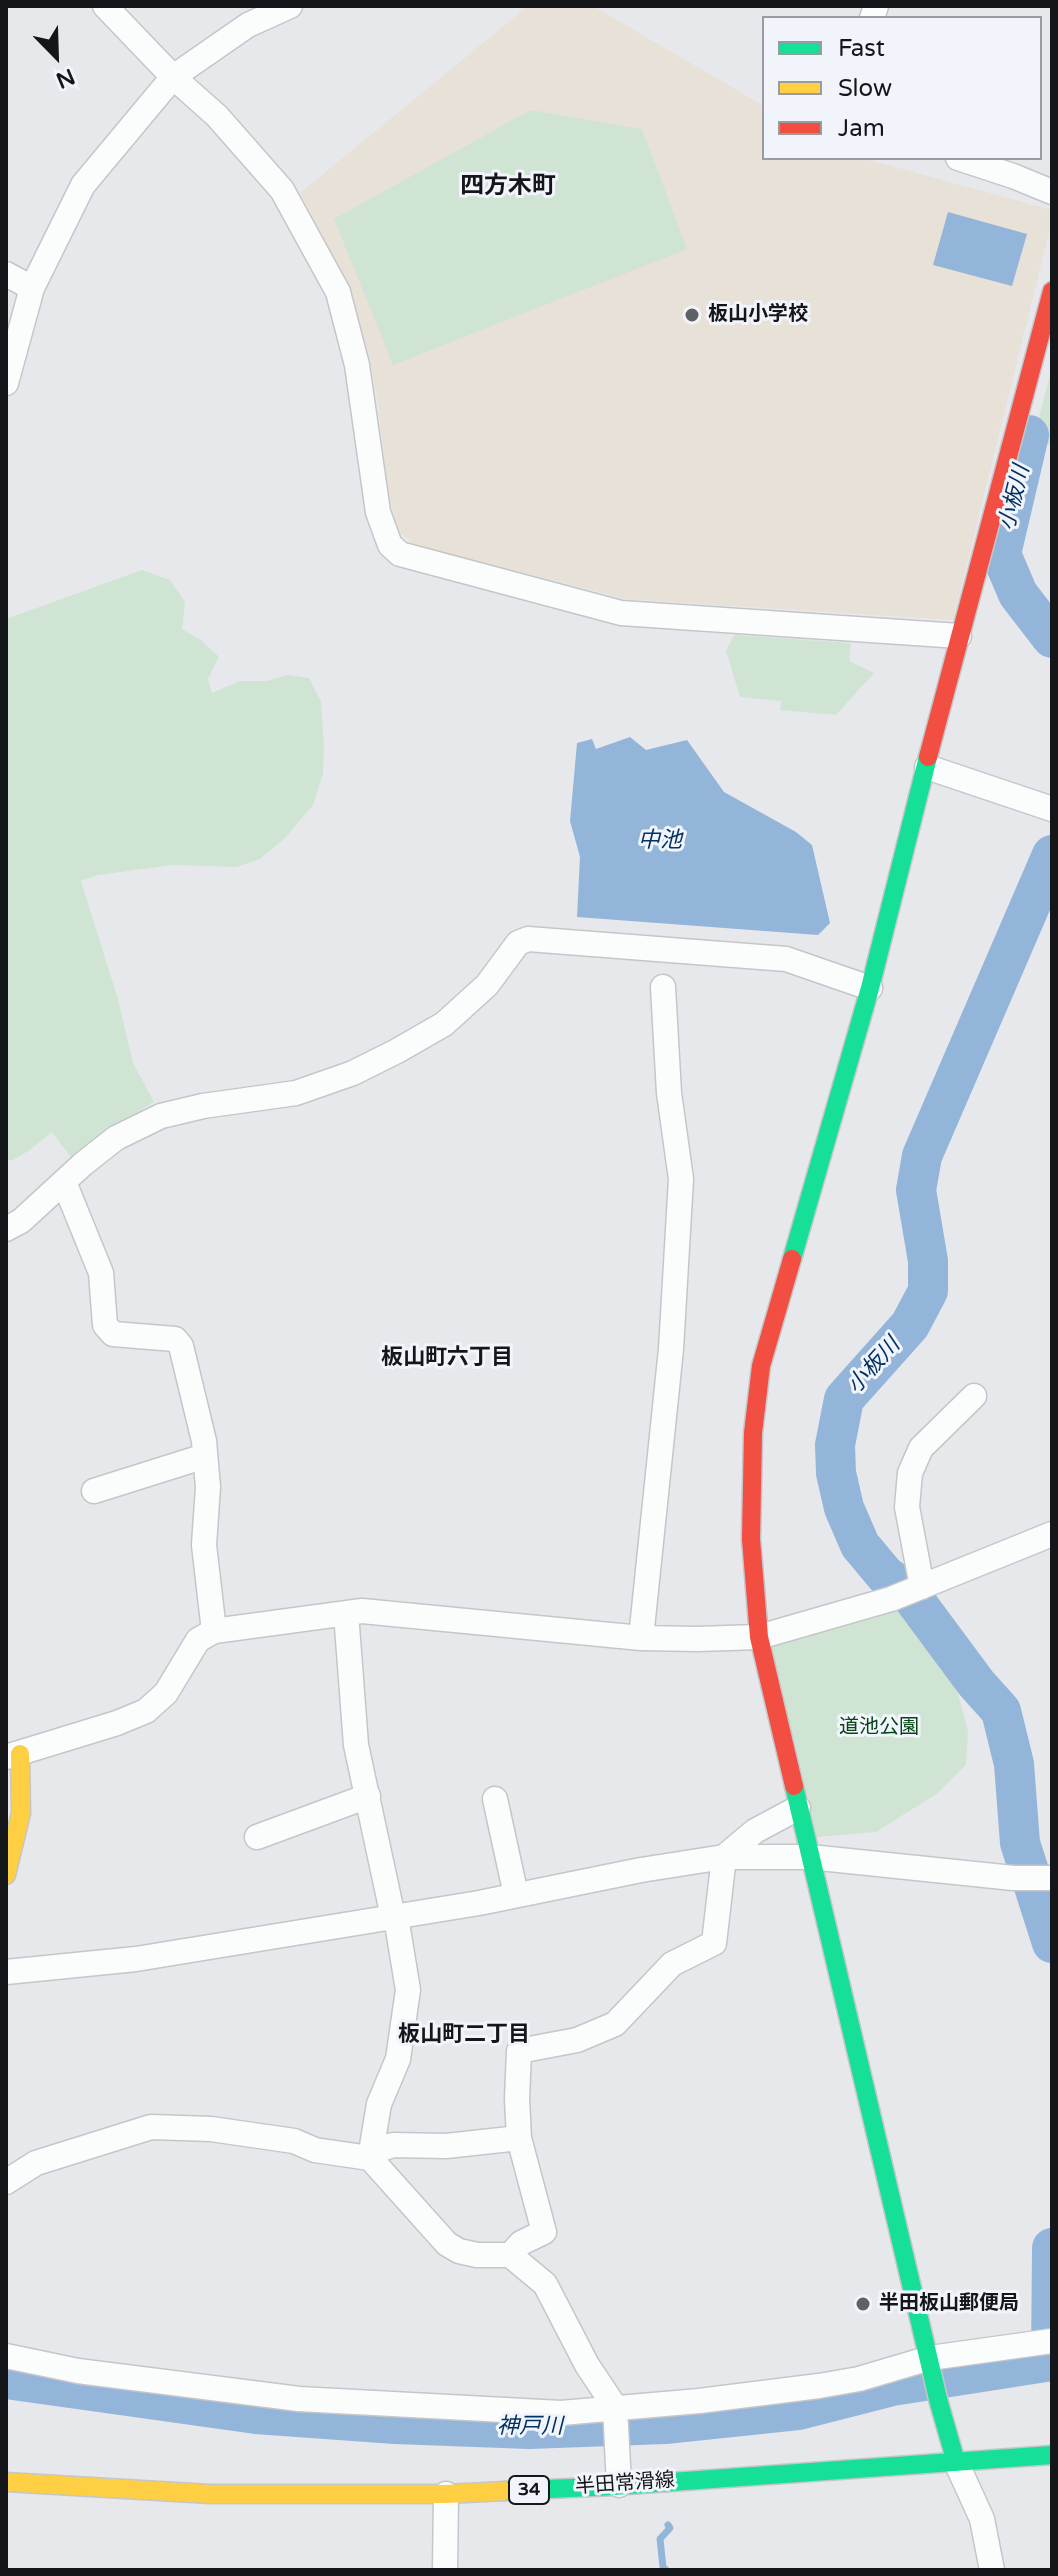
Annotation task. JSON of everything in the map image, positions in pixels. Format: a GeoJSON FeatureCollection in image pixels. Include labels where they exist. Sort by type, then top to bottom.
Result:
{"type":"FeatureCollection","features":[{"type":"Feature","properties":{"kind":"street"},"geometry":{"type":"LineString","coordinates":[[105,6],[173,77],[217,116],[282,190],[338,292],[357,365],[378,512],[390,545],[400,554],[621,613],[959,636]]}},
{"type":"Feature","properties":{"kind":"street"},"geometry":{"type":"LineString","coordinates":[[6,383],[32,288],[83,185],[173,77],[248,25],[290,6]]}},
{"type":"Feature","properties":{"kind":"street"},"geometry":{"type":"LineString","coordinates":[[964,160],[1052,192]]}},
{"type":"Feature","properties":{"kind":"street"},"geometry":{"type":"LineString","coordinates":[[6,274],[32,288]]}},
{"type":"Feature","properties":{"kind":"street"},"geometry":{"type":"LineString","coordinates":[[992,2570],[982,2519],[956,2462],[939,2403],[759,1637],[751,1539],[751,1470],[761,1366],[870,988],[959,636],[1052,291]]}},
{"type":"Feature","properties":{"kind":"street"},"geometry":{"type":"LineString","coordinates":[[927,767],[1051,809]]}},
{"type":"Feature","properties":{"kind":"street"},"geometry":{"type":"LineString","coordinates":[[6,1229],[21,1221],[116,1138],[161,1116],[203,1106],[296,1093],[353,1073],[397,1051],[444,1024],[487,985],[518,943],[528,939],[786,959],[870,988]]}},
{"type":"Feature","properties":{"kind":"street"},"geometry":{"type":"LineString","coordinates":[[641,1638],[671,1349],[681,1179],[669,1093],[663,987]]}},
{"type":"Feature","properties":{"kind":"street"},"geometry":{"type":"LineString","coordinates":[[64,1182],[101,1273],[105,1325],[113,1334],[175,1339],[181,1346],[205,1456],[208,1487],[204,1545],[214,1631]]}},
{"type":"Feature","properties":{"kind":"street"},"geometry":{"type":"LineString","coordinates":[[922,1587],[907,1507],[910,1473],[921,1448],[974,1396]]}},
{"type":"Feature","properties":{"kind":"street"},"geometry":{"type":"LineString","coordinates":[[94,1491],[205,1456]]}},
{"type":"Feature","properties":{"kind":"street"},"geometry":{"type":"LineString","coordinates":[[6,1875],[21,1813],[13,1756],[146,1711],[166,1693],[198,1640],[214,1631],[362,1611],[641,1638],[759,1637],[891,1599],[1052,1534]]}},
{"type":"Feature","properties":{"kind":"street"},"geometry":{"type":"LineString","coordinates":[[346,1613],[354,1727],[408,1990],[398,2059],[379,2104],[370,2158]]}},
{"type":"Feature","properties":{"kind":"street"},"geometry":{"type":"LineString","coordinates":[[257,1837],[368,1796]]}},
{"type":"Feature","properties":{"kind":"street"},"geometry":{"type":"LineString","coordinates":[[495,1799],[516,1895]]}},
{"type":"Feature","properties":{"kind":"street"},"geometry":{"type":"LineString","coordinates":[[510,2255],[521,2243],[544,2232],[519,2138],[519,2051],[577,2040],[615,2024],[672,1964],[714,1943],[724,1857],[755,1831],[798,1808]]}},
{"type":"Feature","properties":{"kind":"street"},"geometry":{"type":"LineString","coordinates":[[6,1972],[136,1959],[394,1917],[724,1857],[810,1857],[1013,1878],[1048,1878]]}},
{"type":"Feature","properties":{"kind":"street"},"geometry":{"type":"LineString","coordinates":[[6,2182],[36,2163],[151,2127],[225,2131],[294,2141],[315,2150],[370,2158],[447,2244],[459,2251],[477,2255],[510,2255],[545,2284],[587,2365],[616,2410],[619,2485]]}},
{"type":"Feature","properties":{"kind":"street"},"geometry":{"type":"LineString","coordinates":[[370,2158],[381,2149],[393,2145],[446,2146],[519,2138]]}},
{"type":"Feature","properties":{"kind":"street"},"geometry":{"type":"LineString","coordinates":[[6,2356],[78,2371],[313,2400],[561,2413],[616,2410],[819,2386],[930,2361],[1048,2342]]}},
{"type":"Feature","properties":{"kind":"street","name":"半田常滑線"},"geometry":{"type":"LineString","coordinates":[[6,2482],[210,2494],[446,2494],[1052,2455]]}},
{"type":"Feature","properties":{"kind":"street"},"geometry":{"type":"LineString","coordinates":[[445,2570],[446,2494]]}},
{"type":"Feature","properties":{"kind":"shaded area","name":"板山小学校"},"geometry":{"type":"Polygon","coordinates":[[[528,6],[593,6],[762,105],[762,160],[869,160],[1052,210],[1052,221],[953,620],[626,599],[417,546],[399,532],[388,493],[370,357],[342,273],[300,193],[528,6]]]}},
{"type":"Feature","properties":{"kind":"green space"},"geometry":{"type":"Polygon","coordinates":[[[531,110],[642,129],[687,249],[393,365],[334,219],[531,110]]]}},
{"type":"Feature","properties":{"kind":"green space"},"geometry":{"type":"Polygon","coordinates":[[[1052,368],[1052,445],[1032,443],[1052,368]]]}},
{"type":"Feature","properties":{"kind":"green space"},"geometry":{"type":"Polygon","coordinates":[[[142,570],[170,580],[185,602],[182,629],[201,640],[219,657],[208,679],[212,693],[240,681],[268,681],[287,675],[309,678],[321,702],[323,774],[313,805],[285,838],[260,859],[236,867],[173,865],[98,875],[81,881],[118,999],[133,1063],[154,1102],[113,1128],[73,1160],[52,1132],[30,1150],[6,1161],[6,619],[142,570]]]}},
{"type":"Feature","properties":{"kind":"green space"},"geometry":{"type":"Polygon","coordinates":[[[734,635],[851,643],[849,661],[874,673],[836,715],[780,710],[781,701],[740,697],[726,651],[734,635]]]}},
{"type":"Feature","properties":{"kind":"green space","name":"道池公園"},"geometry":{"type":"Polygon","coordinates":[[[908,1606],[957,1690],[968,1730],[966,1765],[938,1793],[876,1832],[817,1837],[771,1643],[908,1606]]]}},
{"type":"Feature","properties":{"kind":"water"},"geometry":{"type":"Polygon","coordinates":[[[948,212],[1027,234],[1012,286],[933,265],[948,212]]]}},
{"type":"Feature","properties":{"kind":"water","name":"中池"},"geometry":{"type":"Polygon","coordinates":[[[630,737],[646,750],[687,740],[724,792],[796,832],[812,845],[830,923],[818,935],[577,917],[580,857],[570,821],[577,743],[592,739],[596,749],[630,737]]]}},
{"type":"Feature","properties":{"kind":"waterway","name":"小板川"},"geometry":{"type":"LineString","coordinates":[[1029,435],[1001,554],[1018,594],[1052,638]]}},
{"type":"Feature","properties":{"kind":"waterway","name":"小板川"},"geometry":{"type":"LineString","coordinates":[[1052,855],[922,1156],[916,1190],[928,1261],[928,1291],[910,1325],[844,1399],[835,1445],[836,1473],[844,1508],[860,1545],[885,1575],[910,1594],[976,1683],[1001,1711],[1014,1764],[1020,1843],[1052,1943]]}},
{"type":"Feature","properties":{"kind":"waterway","name":"小板川"},"geometry":{"type":"LineString","coordinates":[[1051,2361],[1052,2248]]}},
{"type":"Feature","properties":{"kind":"waterway","name":"神戸川"},"geometry":{"type":"LineString","coordinates":[[6,2379],[256,2414],[529,2429],[665,2424],[798,2410],[892,2386],[1052,2361]]}},
{"type":"Feature","properties":{"kind":"waterway"},"geometry":{"type":"LineString","coordinates":[[666,2570],[660,2539],[670,2528],[668,2525]]}},
{"type":"Feature","properties":{"kind":"traffic: fast"},"geometry":{"type":"LineString","coordinates":[[792,1259],[870,988],[928,757]]}},
{"type":"Feature","properties":{"kind":"traffic: fast"},"geometry":{"type":"LineString","coordinates":[[794,1786],[939,2403],[956,2462]]}},
{"type":"Feature","properties":{"kind":"traffic: fast"},"geometry":{"type":"LineString","coordinates":[[505,2491],[1052,2455]]}},
{"type":"Feature","properties":{"kind":"traffic: slow"},"geometry":{"type":"LineString","coordinates":[[6,1875],[21,1813],[20,1754]]}},
{"type":"Feature","properties":{"kind":"traffic: slow"},"geometry":{"type":"LineString","coordinates":[[6,2482],[210,2494],[505,2491]]}},
{"type":"Feature","properties":{"kind":"traffic: jam"},"geometry":{"type":"LineString","coordinates":[[928,757],[1052,291]]}},
{"type":"Feature","properties":{"kind":"traffic: jam"},"geometry":{"type":"LineString","coordinates":[[792,1259],[761,1366],[753,1433],[751,1539],[759,1637],[794,1786]]}},
{"type":"Feature","properties":{"kind":"place","name":"板山小学校"},"geometry":{"type":"Point","coordinates":[692,315]}},
{"type":"Feature","properties":{"kind":"place","name":"半田板山郵便局"},"geometry":{"type":"Point","coordinates":[863,2304]}},
{"type":"Feature","properties":{"kind":"district","name":"四方木町"},"geometry":{"type":"Point","coordinates":[508,187]}},
{"type":"Feature","properties":{"kind":"district","name":"板山町六丁目"},"geometry":{"type":"Point","coordinates":[447,1358]}},
{"type":"Feature","properties":{"kind":"district","name":"板山町二丁目"},"geometry":{"type":"Point","coordinates":[464,2035]}}]}
